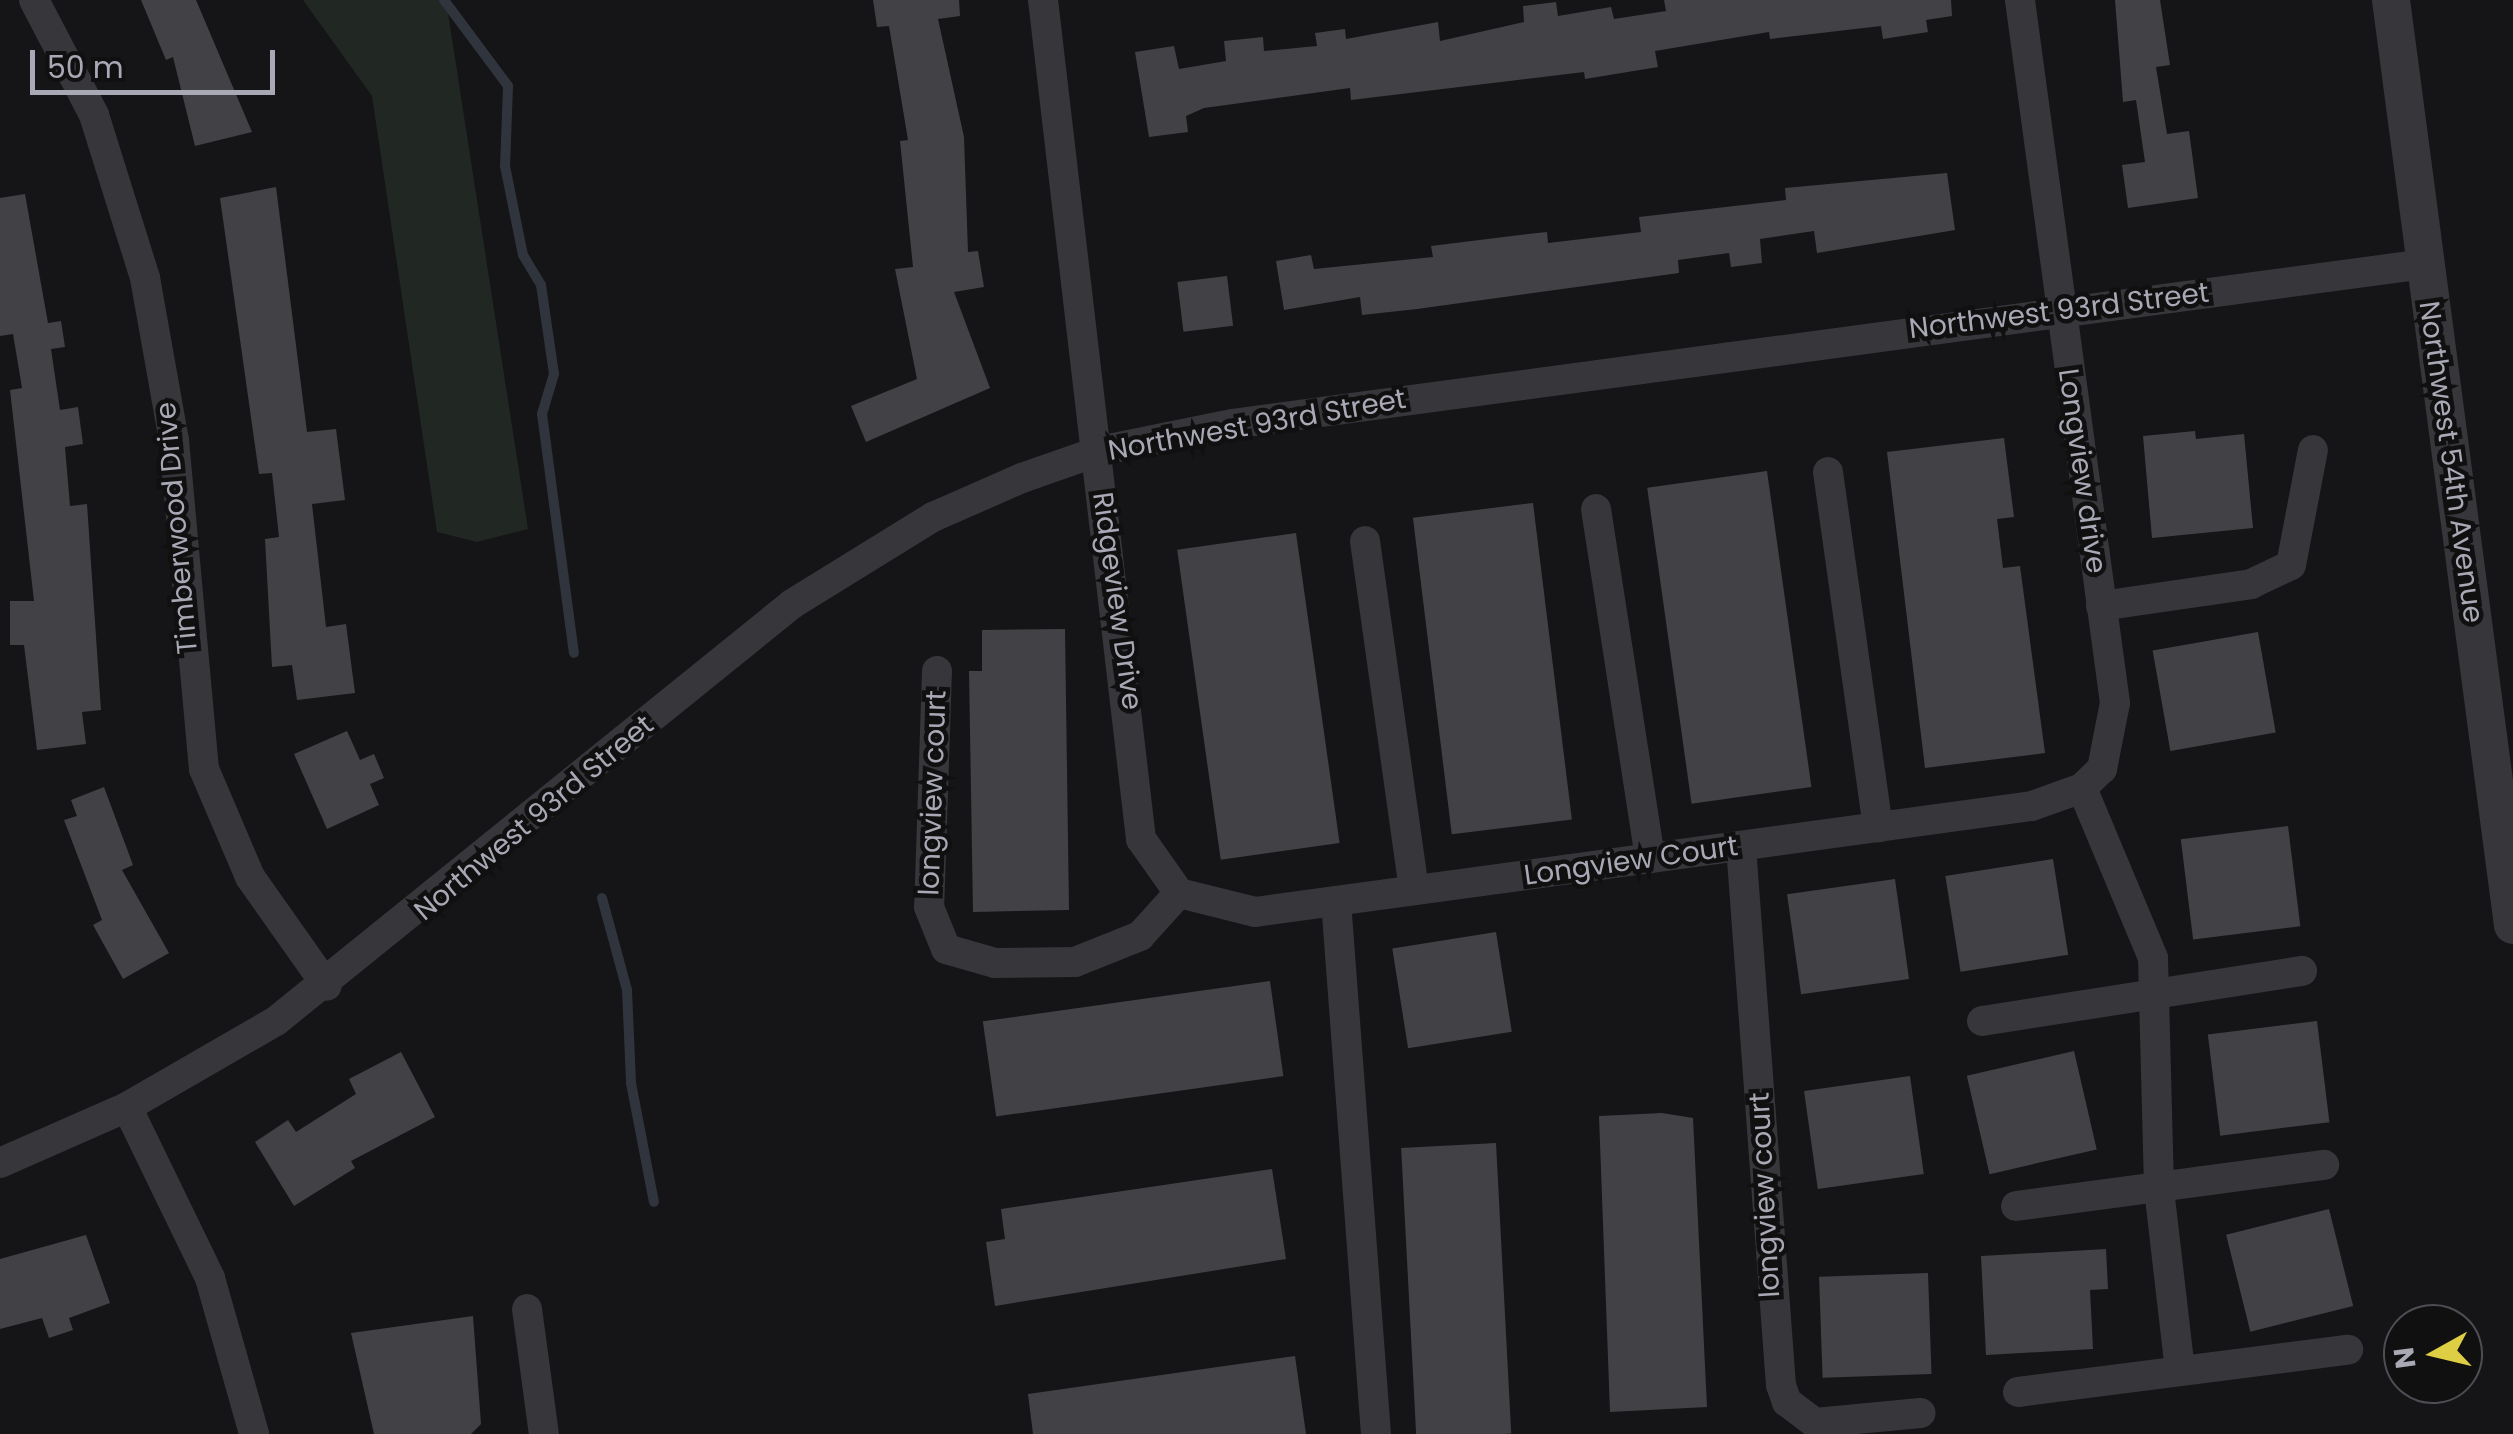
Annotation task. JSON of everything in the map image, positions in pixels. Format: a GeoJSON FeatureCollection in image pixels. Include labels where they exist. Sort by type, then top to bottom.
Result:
{"type":"FeatureCollection","features":[{"type":"Feature","properties":{"kind":"street","name":"Timberwood Drive"},"geometry":{"type":"LineString","coordinates":[[34,0],[94,115],[145,278],[174,440],[204,769],[250,877],[327,986]]}},
{"type":"Feature","properties":{"kind":"street","name":"Ridgeview Drive"},"geometry":{"type":"LineString","coordinates":[[1043,0],[1099,450],[1141,838],[1180,893]]}},
{"type":"Feature","properties":{"kind":"street","name":"Longview drive"},"geometry":{"type":"LineString","coordinates":[[2020,0],[2115,703],[2112,746],[2082,788]]}},
{"type":"Feature","properties":{"kind":"street","name":"Northwest 54th Avenue"},"geometry":{"type":"LineString","coordinates":[[2391,0],[2513,924]]}},
{"type":"Feature","properties":{"kind":"street","name":"Northwest 93rd Street"},"geometry":{"type":"LineString","coordinates":[[0,1163],[127,1107],[327,986],[792,604],[933,517],[1099,450],[1232,424],[2425,264]]}},
{"type":"Feature","properties":{"kind":"street"},"geometry":{"type":"LineString","coordinates":[[2100,606],[2251,584],[2291,565],[2313,450]]}},
{"type":"Feature","properties":{"kind":"street"},"geometry":{"type":"LineString","coordinates":[[1828,472],[1878,827]]}},
{"type":"Feature","properties":{"kind":"street","name":"longview court"},"geometry":{"type":"LineString","coordinates":[[1596,509],[1650,858]]}},
{"type":"Feature","properties":{"kind":"street"},"geometry":{"type":"LineString","coordinates":[[1365,541],[1414,890]]}},
{"type":"Feature","properties":{"kind":"street","name":"longview court"},"geometry":{"type":"LineString","coordinates":[[936,671],[929,907],[946,949],[964,960],[1076,962],[1140,936],[1180,893]]}},
{"type":"Feature","properties":{"kind":"street"},"geometry":{"type":"LineString","coordinates":[[2082,788],[2140,914],[2154,992],[2159,1189],[2180,1371]]}},
{"type":"Feature","properties":{"kind":"street","name":"Longview Court"},"geometry":{"type":"LineString","coordinates":[[1180,893],[1225,912],[1336,901],[2058,801],[2082,788]]}},
{"type":"Feature","properties":{"kind":"street","name":"longview court"},"geometry":{"type":"LineString","coordinates":[[1741,846],[1781,1386],[1787,1402],[1815,1423],[1920,1412]]}},
{"type":"Feature","properties":{"kind":"street"},"geometry":{"type":"LineString","coordinates":[[1336,901],[1376,1434]]}},
{"type":"Feature","properties":{"kind":"street"},"geometry":{"type":"LineString","coordinates":[[1982,1021],[2302,971]]}},
{"type":"Feature","properties":{"kind":"street"},"geometry":{"type":"LineString","coordinates":[[127,1107],[210,1278],[254,1434]]}},
{"type":"Feature","properties":{"kind":"street"},"geometry":{"type":"LineString","coordinates":[[2016,1206],[2324,1166]]}},
{"type":"Feature","properties":{"kind":"street"},"geometry":{"type":"LineString","coordinates":[[526,1308],[544,1434]]}},
{"type":"Feature","properties":{"kind":"street"},"geometry":{"type":"LineString","coordinates":[[2018,1392],[2348,1350]]}},
{"type":"Feature","properties":{"kind":"shaded area"},"geometry":{"type":"Polygon","coordinates":[[[303,0],[446,0],[528,529],[477,542],[437,532],[372,96],[303,0]]]}},
{"type":"Feature","properties":{"kind":"building"},"geometry":{"type":"Polygon","coordinates":[[[141,0],[196,0],[252,132],[195,146],[173,57],[166,60],[141,0]]]}},
{"type":"Feature","properties":{"kind":"building"},"geometry":{"type":"Polygon","coordinates":[[[873,0],[959,0],[960,16],[938,19],[964,137],[968,252],[978,251],[984,287],[954,292],[990,388],[866,442],[851,406],[917,379],[895,269],[913,267],[900,141],[908,140],[889,26],[877,27],[873,0]]]}},
{"type":"Feature","properties":{"kind":"building"},"geometry":{"type":"Polygon","coordinates":[[[1664,0],[1951,0],[1952,16],[1926,20],[1928,32],[1883,39],[1881,26],[1770,39],[1769,32],[1655,51],[1658,67],[1585,79],[1584,72],[1351,100],[1350,88],[1204,108],[1186,116],[1188,132],[1149,137],[1135,52],[1174,46],[1179,69],[1226,61],[1224,41],[1263,37],[1264,51],[1317,46],[1315,33],[1345,29],[1346,39],[1438,22],[1440,41],[1524,22],[1523,6],[1556,2],[1558,16],[1611,7],[1614,19],[1666,11],[1664,0]]]}},
{"type":"Feature","properties":{"kind":"building"},"geometry":{"type":"Polygon","coordinates":[[[2115,0],[2160,0],[2170,65],[2156,67],[2167,134],[2189,131],[2198,198],[2128,208],[2122,165],[2145,162],[2136,100],[2123,102],[2115,0]]]}},
{"type":"Feature","properties":{"kind":"building"},"geometry":{"type":"Polygon","coordinates":[[[1947,173],[1955,230],[1817,253],[1814,231],[1760,239],[1762,263],[1731,267],[1729,253],[1678,260],[1679,273],[1417,309],[1362,315],[1360,297],[1284,310],[1276,261],[1311,255],[1314,269],[1433,257],[1431,246],[1528,234],[1547,232],[1548,243],[1641,232],[1639,217],[1786,200],[1785,188],[1947,173]]]}},
{"type":"Feature","properties":{"kind":"building"},"geometry":{"type":"Polygon","coordinates":[[[276,187],[307,432],[336,429],[345,500],[312,504],[326,627],[346,624],[355,693],[297,700],[292,665],[272,667],[265,539],[279,537],[272,473],[259,474],[220,198],[276,187]]]}},
{"type":"Feature","properties":{"kind":"building"},"geometry":{"type":"Polygon","coordinates":[[[25,194],[48,323],[61,321],[65,347],[51,349],[60,410],[78,407],[83,444],[65,447],[70,506],[87,504],[101,710],[82,712],[86,744],[37,750],[24,645],[10,645],[10,601],[34,601],[10,390],[22,388],[13,334],[0,336],[0,198],[25,194]]]}},
{"type":"Feature","properties":{"kind":"building"},"geometry":{"type":"Polygon","coordinates":[[[1227,276],[1233,326],[1183,332],[1177,282],[1227,276]]]}},
{"type":"Feature","properties":{"kind":"building"},"geometry":{"type":"Polygon","coordinates":[[[2195,431],[2196,439],[2244,434],[2253,528],[2152,538],[2143,436],[2195,431]]]}},
{"type":"Feature","properties":{"kind":"building"},"geometry":{"type":"Polygon","coordinates":[[[2004,438],[2014,517],[1997,519],[2003,568],[2020,566],[2045,753],[1925,768],[1887,452],[2004,438]]]}},
{"type":"Feature","properties":{"kind":"building"},"geometry":{"type":"Polygon","coordinates":[[[1767,471],[1811,787],[1692,804],[1647,488],[1767,471]]]}},
{"type":"Feature","properties":{"kind":"building"},"geometry":{"type":"Polygon","coordinates":[[[1533,503],[1572,820],[1452,834],[1413,518],[1533,503]]]}},
{"type":"Feature","properties":{"kind":"building"},"geometry":{"type":"Polygon","coordinates":[[[1296,533],[1340,843],[1221,860],[1177,550],[1296,533]]]}},
{"type":"Feature","properties":{"kind":"building"},"geometry":{"type":"Polygon","coordinates":[[[1065,629],[1069,910],[973,912],[969,671],[982,671],[982,630],[1065,629]]]}},
{"type":"Feature","properties":{"kind":"building"},"geometry":{"type":"Polygon","coordinates":[[[2258,632],[2276,732],[2170,751],[2153,651],[2258,632]]]}},
{"type":"Feature","properties":{"kind":"building"},"geometry":{"type":"Polygon","coordinates":[[[347,731],[360,760],[374,754],[384,778],[370,784],[379,805],[327,829],[294,754],[347,731]]]}},
{"type":"Feature","properties":{"kind":"building"},"geometry":{"type":"Polygon","coordinates":[[[104,787],[133,865],[122,870],[169,953],[123,979],[93,925],[102,920],[64,820],[77,816],[71,800],[104,787]]]}},
{"type":"Feature","properties":{"kind":"building"},"geometry":{"type":"Polygon","coordinates":[[[2288,826],[2300,926],[2193,939],[2181,839],[2288,826]]]}},
{"type":"Feature","properties":{"kind":"building"},"geometry":{"type":"Polygon","coordinates":[[[2053,859],[2068,955],[1961,972],[1945,876],[2053,859]]]}},
{"type":"Feature","properties":{"kind":"building"},"geometry":{"type":"Polygon","coordinates":[[[1895,879],[1909,979],[1801,994],[1787,894],[1895,879]]]}},
{"type":"Feature","properties":{"kind":"building"},"geometry":{"type":"Polygon","coordinates":[[[1496,932],[1512,1032],[1408,1048],[1392,948],[1496,932]]]}},
{"type":"Feature","properties":{"kind":"building"},"geometry":{"type":"Polygon","coordinates":[[[1270,981],[1283,1076],[996,1116],[983,1021],[1270,981]]]}},
{"type":"Feature","properties":{"kind":"building"},"geometry":{"type":"Polygon","coordinates":[[[2317,1021],[2329,1122],[2220,1136],[2208,1034],[2317,1021]]]}},
{"type":"Feature","properties":{"kind":"building"},"geometry":{"type":"Polygon","coordinates":[[[2074,1051],[2097,1149],[1990,1174],[1967,1076],[2074,1051]]]}},
{"type":"Feature","properties":{"kind":"building"},"geometry":{"type":"Polygon","coordinates":[[[401,1052],[435,1117],[351,1161],[355,1168],[294,1206],[255,1142],[288,1120],[296,1132],[356,1094],[349,1079],[401,1052]]]}},
{"type":"Feature","properties":{"kind":"building"},"geometry":{"type":"Polygon","coordinates":[[[1910,1076],[1924,1174],[1818,1189],[1804,1091],[1910,1076]]]}},
{"type":"Feature","properties":{"kind":"building"},"geometry":{"type":"Polygon","coordinates":[[[1662,1113],[1693,1118],[1707,1407],[1610,1412],[1599,1116],[1662,1113]]]}},
{"type":"Feature","properties":{"kind":"building"},"geometry":{"type":"Polygon","coordinates":[[[1496,1143],[1511,1434],[1416,1434],[1401,1148],[1496,1143]]]}},
{"type":"Feature","properties":{"kind":"building"},"geometry":{"type":"Polygon","coordinates":[[[1272,1169],[1286,1259],[995,1306],[986,1242],[1005,1239],[1001,1209],[1272,1169]]]}},
{"type":"Feature","properties":{"kind":"building"},"geometry":{"type":"Polygon","coordinates":[[[2329,1209],[2353,1306],[2250,1332],[2226,1235],[2329,1209]]]}},
{"type":"Feature","properties":{"kind":"building"},"geometry":{"type":"Polygon","coordinates":[[[86,1235],[110,1303],[69,1318],[73,1330],[49,1338],[42,1318],[0,1329],[0,1259],[86,1235]]]}},
{"type":"Feature","properties":{"kind":"building"},"geometry":{"type":"Polygon","coordinates":[[[2106,1249],[2108,1289],[2090,1290],[2093,1349],[1986,1355],[1981,1256],[2106,1249]]]}},
{"type":"Feature","properties":{"kind":"building"},"geometry":{"type":"Polygon","coordinates":[[[1928,1273],[1932,1374],[1823,1378],[1819,1277],[1928,1273]]]}},
{"type":"Feature","properties":{"kind":"building"},"geometry":{"type":"Polygon","coordinates":[[[473,1316],[481,1424],[471,1434],[374,1434],[351,1333],[473,1316]]]}},
{"type":"Feature","properties":{"kind":"building"},"geometry":{"type":"Polygon","coordinates":[[[1295,1356],[1306,1434],[1033,1434],[1028,1394],[1295,1356]]]}},
{"type":"Feature","properties":{"kind":"waterway"},"geometry":{"type":"LineString","coordinates":[[444,0],[508,86],[505,166],[523,255],[541,285],[554,374],[542,414],[574,653]]}},
{"type":"Feature","properties":{"kind":"waterway"},"geometry":{"type":"LineString","coordinates":[[602,898],[627,990],[631,1083],[654,1202]]}}]}
